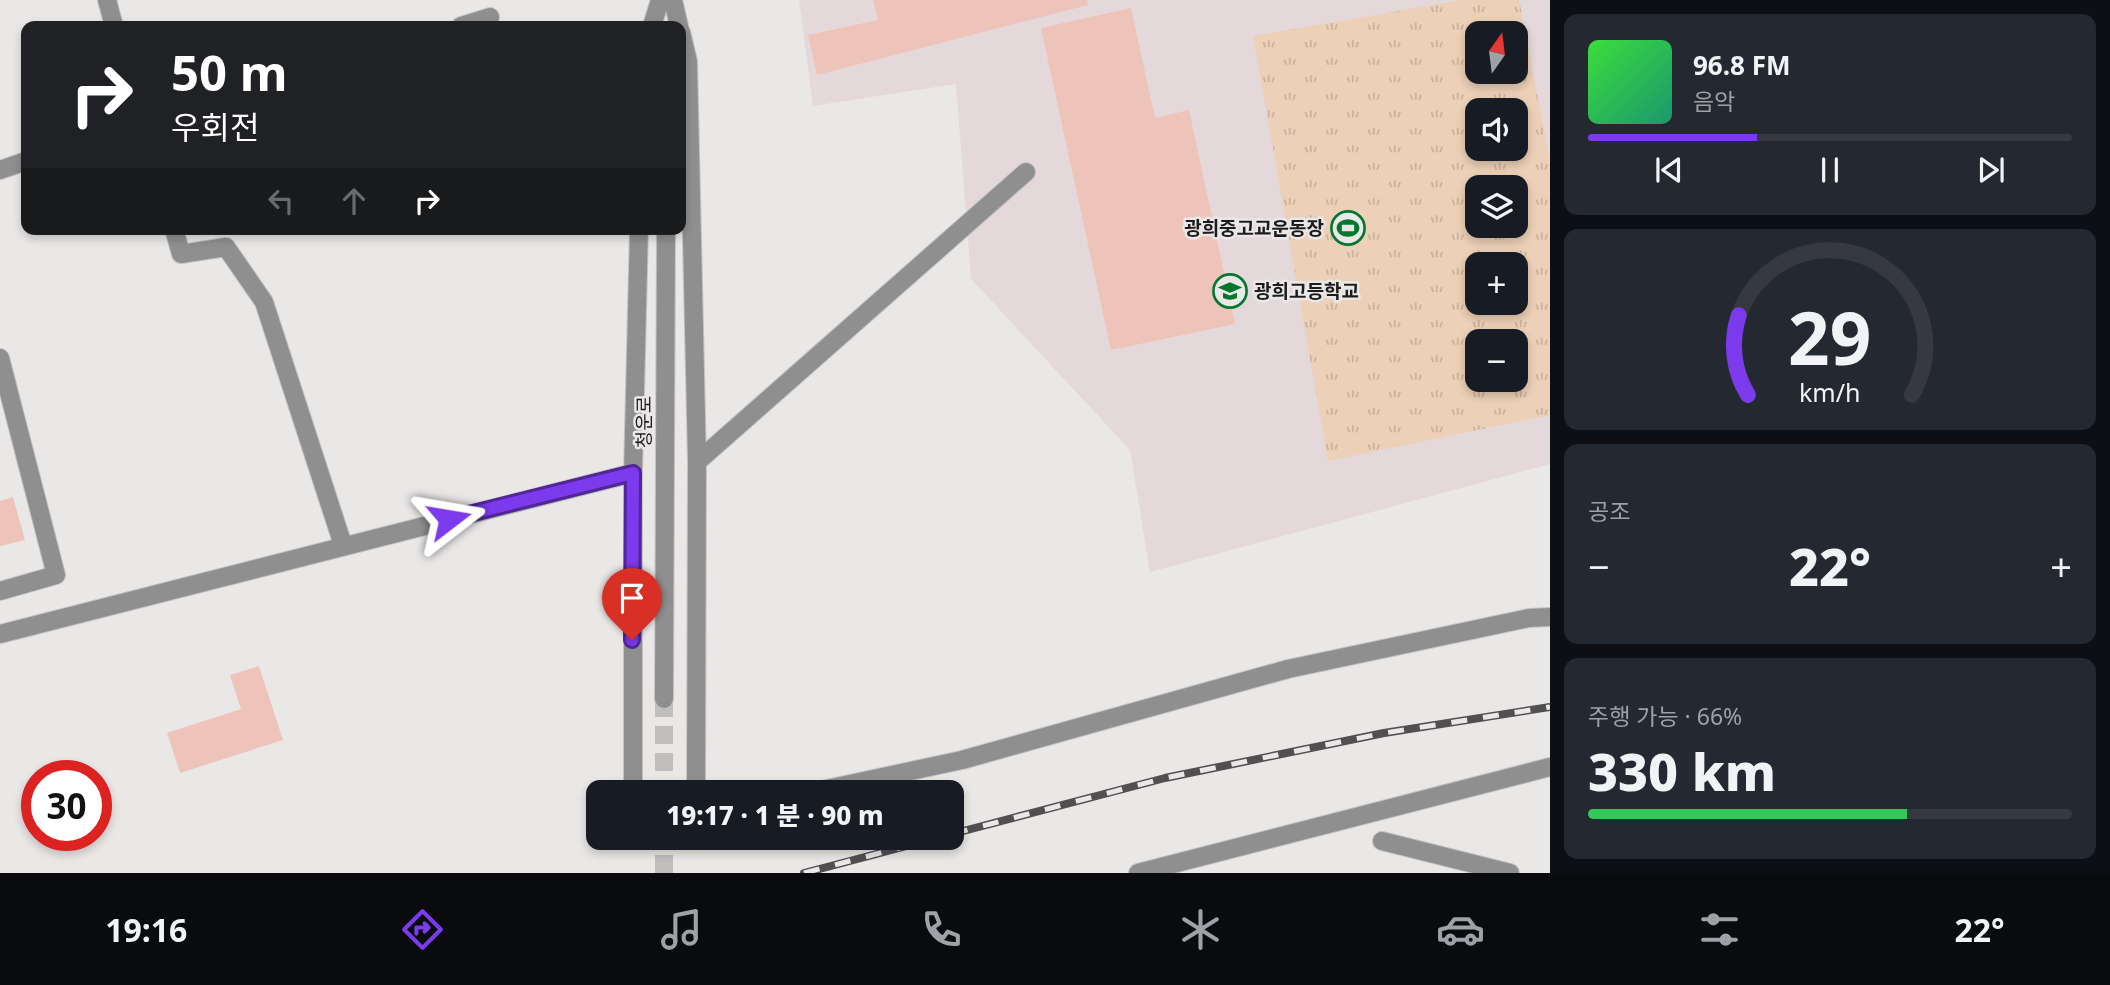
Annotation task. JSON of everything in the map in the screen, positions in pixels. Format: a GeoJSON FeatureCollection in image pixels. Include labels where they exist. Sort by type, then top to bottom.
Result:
{"type":"FeatureCollection","features":[{"type":"Feature","properties":{"kind":"street"},"geometry":{"type":"LineString","coordinates":[[107,0],[113,21]]}},
{"type":"Feature","properties":{"kind":"street"},"geometry":{"type":"LineString","coordinates":[[654,21],[660,0]]}},
{"type":"Feature","properties":{"kind":"street"},"geometry":{"type":"LineString","coordinates":[[667,0],[667,21]]}},
{"type":"Feature","properties":{"kind":"street"},"geometry":{"type":"LineString","coordinates":[[673,0],[678,21]]}},
{"type":"Feature","properties":{"kind":"street"},"geometry":{"type":"LineString","coordinates":[[479,21],[490,18]]}},
{"type":"Feature","properties":{"kind":"street"},"geometry":{"type":"LineString","coordinates":[[686,53],[696,462],[696,780]]}},
{"type":"Feature","properties":{"kind":"street"},"geometry":{"type":"LineString","coordinates":[[0,170],[21,163]]}},
{"type":"Feature","properties":{"kind":"street"},"geometry":{"type":"LineString","coordinates":[[696,462],[1026,172]]}},
{"type":"Feature","properties":{"kind":"street"},"geometry":{"type":"LineString","coordinates":[[176,235],[181,254],[226,247],[264,302],[343,545]]}},
{"type":"Feature","properties":{"kind":"street"},"geometry":{"type":"LineString","coordinates":[[633,780],[633,473],[639,235]]}},
{"type":"Feature","properties":{"kind":"street","name":"청운로"},"geometry":{"type":"LineString","coordinates":[[664,699],[666,235]]}},
{"type":"Feature","properties":{"kind":"street"},"geometry":{"type":"LineString","coordinates":[[0,358],[56,575],[0,591]]}},
{"type":"Feature","properties":{"kind":"street"},"geometry":{"type":"LineString","coordinates":[[0,634],[633,473]]}},
{"type":"Feature","properties":{"kind":"street"},"geometry":{"type":"LineString","coordinates":[[868,780],[962,760],[1288,669],[1530,618],[1550,617]]}},
{"type":"Feature","properties":{"kind":"street"},"geometry":{"type":"LineString","coordinates":[[1138,873],[1550,767]]}},
{"type":"Feature","properties":{"kind":"street"},"geometry":{"type":"LineString","coordinates":[[1382,841],[1510,873]]}},
{"type":"Feature","properties":{"kind":"shaded area","name":"광희고등학교"},"geometry":{"type":"Polygon","coordinates":[[[799,0],[1550,0],[1550,464],[1150,572],[1130,450],[971,279],[956,84],[813,106],[799,0]]]}},
{"type":"Feature","properties":{"kind":"green space"},"geometry":{"type":"Polygon","coordinates":[[[1462,0],[1519,0],[1523,21],[1465,21],[1465,84],[1528,84],[1528,47],[1550,161],[1550,415],[1328,461],[1253,36],[1462,0]]]}},
{"type":"Feature","properties":{"kind":"building"},"geometry":{"type":"Polygon","coordinates":[[[873,0],[1087,0],[1088,5],[817,75],[808,35],[878,20],[873,0]]]}},
{"type":"Feature","properties":{"kind":"building"},"geometry":{"type":"Polygon","coordinates":[[[1131,8],[1155,118],[1189,110],[1235,324],[1111,350],[1041,28],[1131,8]]]}},
{"type":"Feature","properties":{"kind":"building"},"geometry":{"type":"Polygon","coordinates":[[[13,497],[25,540],[0,546],[0,501],[13,497]]]}},
{"type":"Feature","properties":{"kind":"building"},"geometry":{"type":"Polygon","coordinates":[[[259,666],[283,740],[180,773],[167,733],[241,709],[230,675],[259,666]]]}},
{"type":"Feature","properties":{"kind":"tunnel"},"geometry":{"type":"LineString","coordinates":[[664,699],[664,780]]}},
{"type":"Feature","properties":{"kind":"tunnel"},"geometry":{"type":"LineString","coordinates":[[664,850],[664,873]]}},
{"type":"Feature","properties":{"kind":"railway"},"geometry":{"type":"LineString","coordinates":[[964,831],[1165,778],[1384,733],[1550,707]]}},
{"type":"Feature","properties":{"kind":"railway"},"geometry":{"type":"LineString","coordinates":[[804,873],[891,850]]}},
{"type":"Feature","properties":{"kind":"place","name":"광희중고교운동장"},"geometry":{"type":"Point","coordinates":[1348,228]}},
{"type":"Feature","properties":{"kind":"place","name":"광희고등학교"},"geometry":{"type":"Point","coordinates":[1230,291]}},
{"type":"Feature","properties":{"kind":"route"},"geometry":{"type":"LineString","coordinates":[[449,519],[633,473],[632,640]]}}]}
